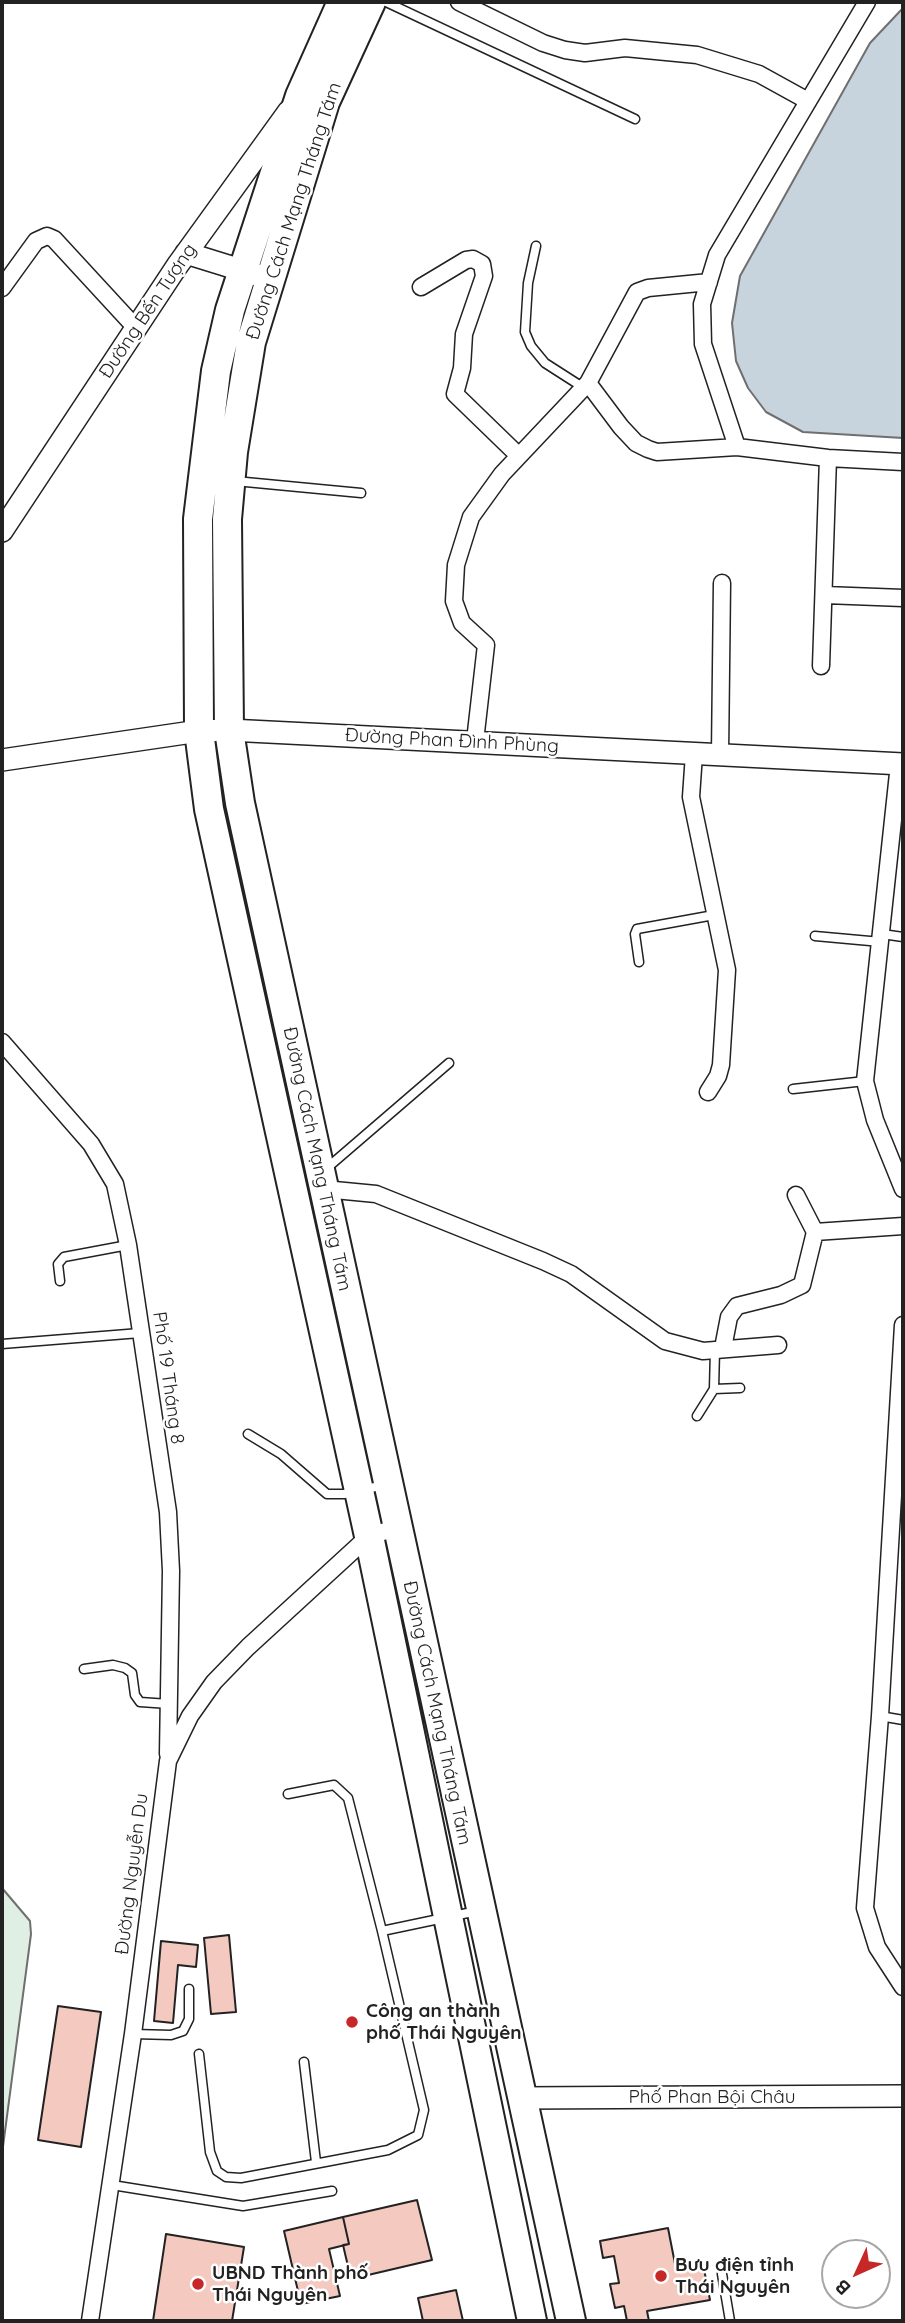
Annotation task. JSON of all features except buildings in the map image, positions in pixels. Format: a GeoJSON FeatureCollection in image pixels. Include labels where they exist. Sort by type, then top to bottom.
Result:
{"type":"FeatureCollection","features":[{"type":"Feature","properties":{"kind":"highway","name":"Đường Cách Mạng Tháng Tám"},"geometry":{"type":"LineString","coordinates":[[342,2],[300,96],[256,275],[249,354],[226,519],[229,730],[240,803],[571,2321]]}},
{"type":"Feature","properties":{"kind":"highway","name":"Đường Cách Mạng Tháng Tám"},"geometry":{"type":"LineString","coordinates":[[371,2],[325,102],[216,372],[198,519],[199,731],[209,809],[369,1536],[532,2321]]}},
{"type":"Feature","properties":{"kind":"street"},"geometry":{"type":"LineString","coordinates":[[459,2],[543,43],[565,50],[585,52],[625,48],[697,55],[759,74],[808,101]]}},
{"type":"Feature","properties":{"kind":"street"},"geometry":{"type":"LineString","coordinates":[[737,447],[704,344],[702,304],[717,256],[867,2]]}},
{"type":"Feature","properties":{"kind":"street","name":"Đường Bến Tượng"},"geometry":{"type":"LineString","coordinates":[[2,531],[186,253],[300,96]]}},
{"type":"Feature","properties":{"kind":"street"},"geometry":{"type":"LineString","coordinates":[[2,288],[36,241],[47,236],[54,239],[136,328]]}},
{"type":"Feature","properties":{"kind":"street"},"geometry":{"type":"LineString","coordinates":[[186,253],[256,275]]}},
{"type":"Feature","properties":{"kind":"street"},"geometry":{"type":"LineString","coordinates":[[421,286],[466,260],[473,259],[482,264],[484,276],[464,334],[462,368],[455,394],[519,456]]}},
{"type":"Feature","properties":{"kind":"street"},"geometry":{"type":"LineString","coordinates":[[475,741],[486,645],[458,615],[454,601],[456,565],[471,517],[486,493],[586,386],[637,292],[648,288],[709,282]]}},
{"type":"Feature","properties":{"kind":"street"},"geometry":{"type":"LineString","coordinates":[[586,386],[636,443],[657,452],[737,447],[828,458],[903,462]]}},
{"type":"Feature","properties":{"kind":"street"},"geometry":{"type":"LineString","coordinates":[[821,666],[828,458]]}},
{"type":"Feature","properties":{"kind":"street"},"geometry":{"type":"LineString","coordinates":[[720,755],[722,583]]}},
{"type":"Feature","properties":{"kind":"street"},"geometry":{"type":"LineString","coordinates":[[825,595],[903,598]]}},
{"type":"Feature","properties":{"kind":"street","name":"Đường Phan Đình Phùng"},"geometry":{"type":"LineString","coordinates":[[2,760],[199,731],[229,730],[901,764]]}},
{"type":"Feature","properties":{"kind":"street"},"geometry":{"type":"LineString","coordinates":[[694,754],[691,797],[727,970],[720,1065],[718,1076],[708,1091]]}},
{"type":"Feature","properties":{"kind":"street"},"geometry":{"type":"LineString","coordinates":[[901,764],[865,1081],[875,1120],[903,1189]]}},
{"type":"Feature","properties":{"kind":"street","name":"Phố 19 Tháng 8"},"geometry":{"type":"LineString","coordinates":[[4,1050],[91,1144],[115,1184],[128,1245],[168,1512],[171,1571],[168,1761]]}},
{"type":"Feature","properties":{"kind":"street"},"geometry":{"type":"LineString","coordinates":[[322,1181],[376,1194],[571,1274],[665,1340],[692,1350],[778,1345]]}},
{"type":"Feature","properties":{"kind":"street"},"geometry":{"type":"LineString","coordinates":[[719,1349],[729,1317],[737,1306],[781,1295],[802,1285],[816,1232],[796,1195]]}},
{"type":"Feature","properties":{"kind":"street"},"geometry":{"type":"LineString","coordinates":[[816,1232],[903,1226]]}},
{"type":"Feature","properties":{"kind":"street"},"geometry":{"type":"LineString","coordinates":[[903,1325],[898,1515],[864,1908],[877,1947],[903,1987]]}},
{"type":"Feature","properties":{"kind":"street","name":"Đường Nguyễn Du"},"geometry":{"type":"LineString","coordinates":[[90,2321],[112,2185],[168,1761],[190,1716],[214,1682],[285,1611],[369,1536],[396,1528]]}},
{"type":"Feature","properties":{"kind":"street","name":"Phố Phan Bội Châu"},"geometry":{"type":"LineString","coordinates":[[521,2098],[903,2096]]}},
{"type":"Feature","properties":{"kind":"lane"},"geometry":{"type":"LineString","coordinates":[[386,2],[635,119]]}},
{"type":"Feature","properties":{"kind":"lane"},"geometry":{"type":"LineString","coordinates":[[536,246],[528,283],[525,332],[531,346],[545,363],[586,386]]}},
{"type":"Feature","properties":{"kind":"lane"},"geometry":{"type":"LineString","coordinates":[[230,480],[361,493]]}},
{"type":"Feature","properties":{"kind":"lane"},"geometry":{"type":"LineString","coordinates":[[639,962],[635,934],[638,929],[714,915]]}},
{"type":"Feature","properties":{"kind":"lane"},"geometry":{"type":"LineString","coordinates":[[815,936],[903,937]]}},
{"type":"Feature","properties":{"kind":"lane"},"geometry":{"type":"LineString","coordinates":[[322,1181],[449,1063]]}},
{"type":"Feature","properties":{"kind":"lane"},"geometry":{"type":"LineString","coordinates":[[793,1089],[865,1081]]}},
{"type":"Feature","properties":{"kind":"lane"},"geometry":{"type":"LineString","coordinates":[[60,1281],[58,1264],[64,1257],[128,1245]]}},
{"type":"Feature","properties":{"kind":"lane"},"geometry":{"type":"LineString","coordinates":[[2,1344],[140,1333]]}},
{"type":"Feature","properties":{"kind":"lane"},"geometry":{"type":"LineString","coordinates":[[697,1416],[714,1390],[719,1349]]}},
{"type":"Feature","properties":{"kind":"lane"},"geometry":{"type":"LineString","coordinates":[[714,1390],[740,1388]]}},
{"type":"Feature","properties":{"kind":"lane"},"geometry":{"type":"LineString","coordinates":[[248,1434],[281,1454],[327,1494],[388,1484]]}},
{"type":"Feature","properties":{"kind":"lane"},"geometry":{"type":"LineString","coordinates":[[84,1669],[113,1665],[125,1668],[132,1673],[135,1695],[140,1702],[169,1704]]}},
{"type":"Feature","properties":{"kind":"lane"},"geometry":{"type":"LineString","coordinates":[[880,1716],[903,1720]]}},
{"type":"Feature","properties":{"kind":"lane"},"geometry":{"type":"LineString","coordinates":[[199,2054],[203,2114],[210,2152],[217,2171],[226,2177],[241,2178],[388,2150],[418,2136],[423,2122],[421,2098],[348,1798],[334,1785],[288,1794]]}},
{"type":"Feature","properties":{"kind":"lane"},"geometry":{"type":"LineString","coordinates":[[382,1931],[480,1911]]}},
{"type":"Feature","properties":{"kind":"lane"},"geometry":{"type":"LineString","coordinates":[[133,2034],[171,2035],[183,2031],[189,2019],[189,1989]]}},
{"type":"Feature","properties":{"kind":"lane"},"geometry":{"type":"LineString","coordinates":[[304,2062],[316,2162]]}},
{"type":"Feature","properties":{"kind":"lane"},"geometry":{"type":"LineString","coordinates":[[112,2185],[243,2206],[331,2191]]}},
{"type":"Feature","properties":{"kind":"lane"},"geometry":{"type":"LineString","coordinates":[[722,2274],[730,2321]]}},
{"type":"Feature","properties":{"kind":"green space"},"geometry":{"type":"Polygon","coordinates":[[[2,1888],[30,1921],[31,1934],[2,2154],[2,1888]]]}},
{"type":"Feature","properties":{"kind":"shaded area"},"geometry":{"type":"Polygon","coordinates":[[[903,8],[903,438],[803,432],[766,412],[748,388],[736,361],[732,323],[740,276],[870,43],[903,8]]]}},
{"type":"Feature","properties":{"kind":"place","name":"Công an thành phố Thái Nguyên"},"geometry":{"type":"Point","coordinates":[352,2022]}},
{"type":"Feature","properties":{"kind":"place","name":"Bưu điện tỉnh Thái Nguyên"},"geometry":{"type":"Point","coordinates":[661,2276]}},
{"type":"Feature","properties":{"kind":"place","name":"UBND Thành phố Thái Nguyên"},"geometry":{"type":"Point","coordinates":[198,2284]}}]}
